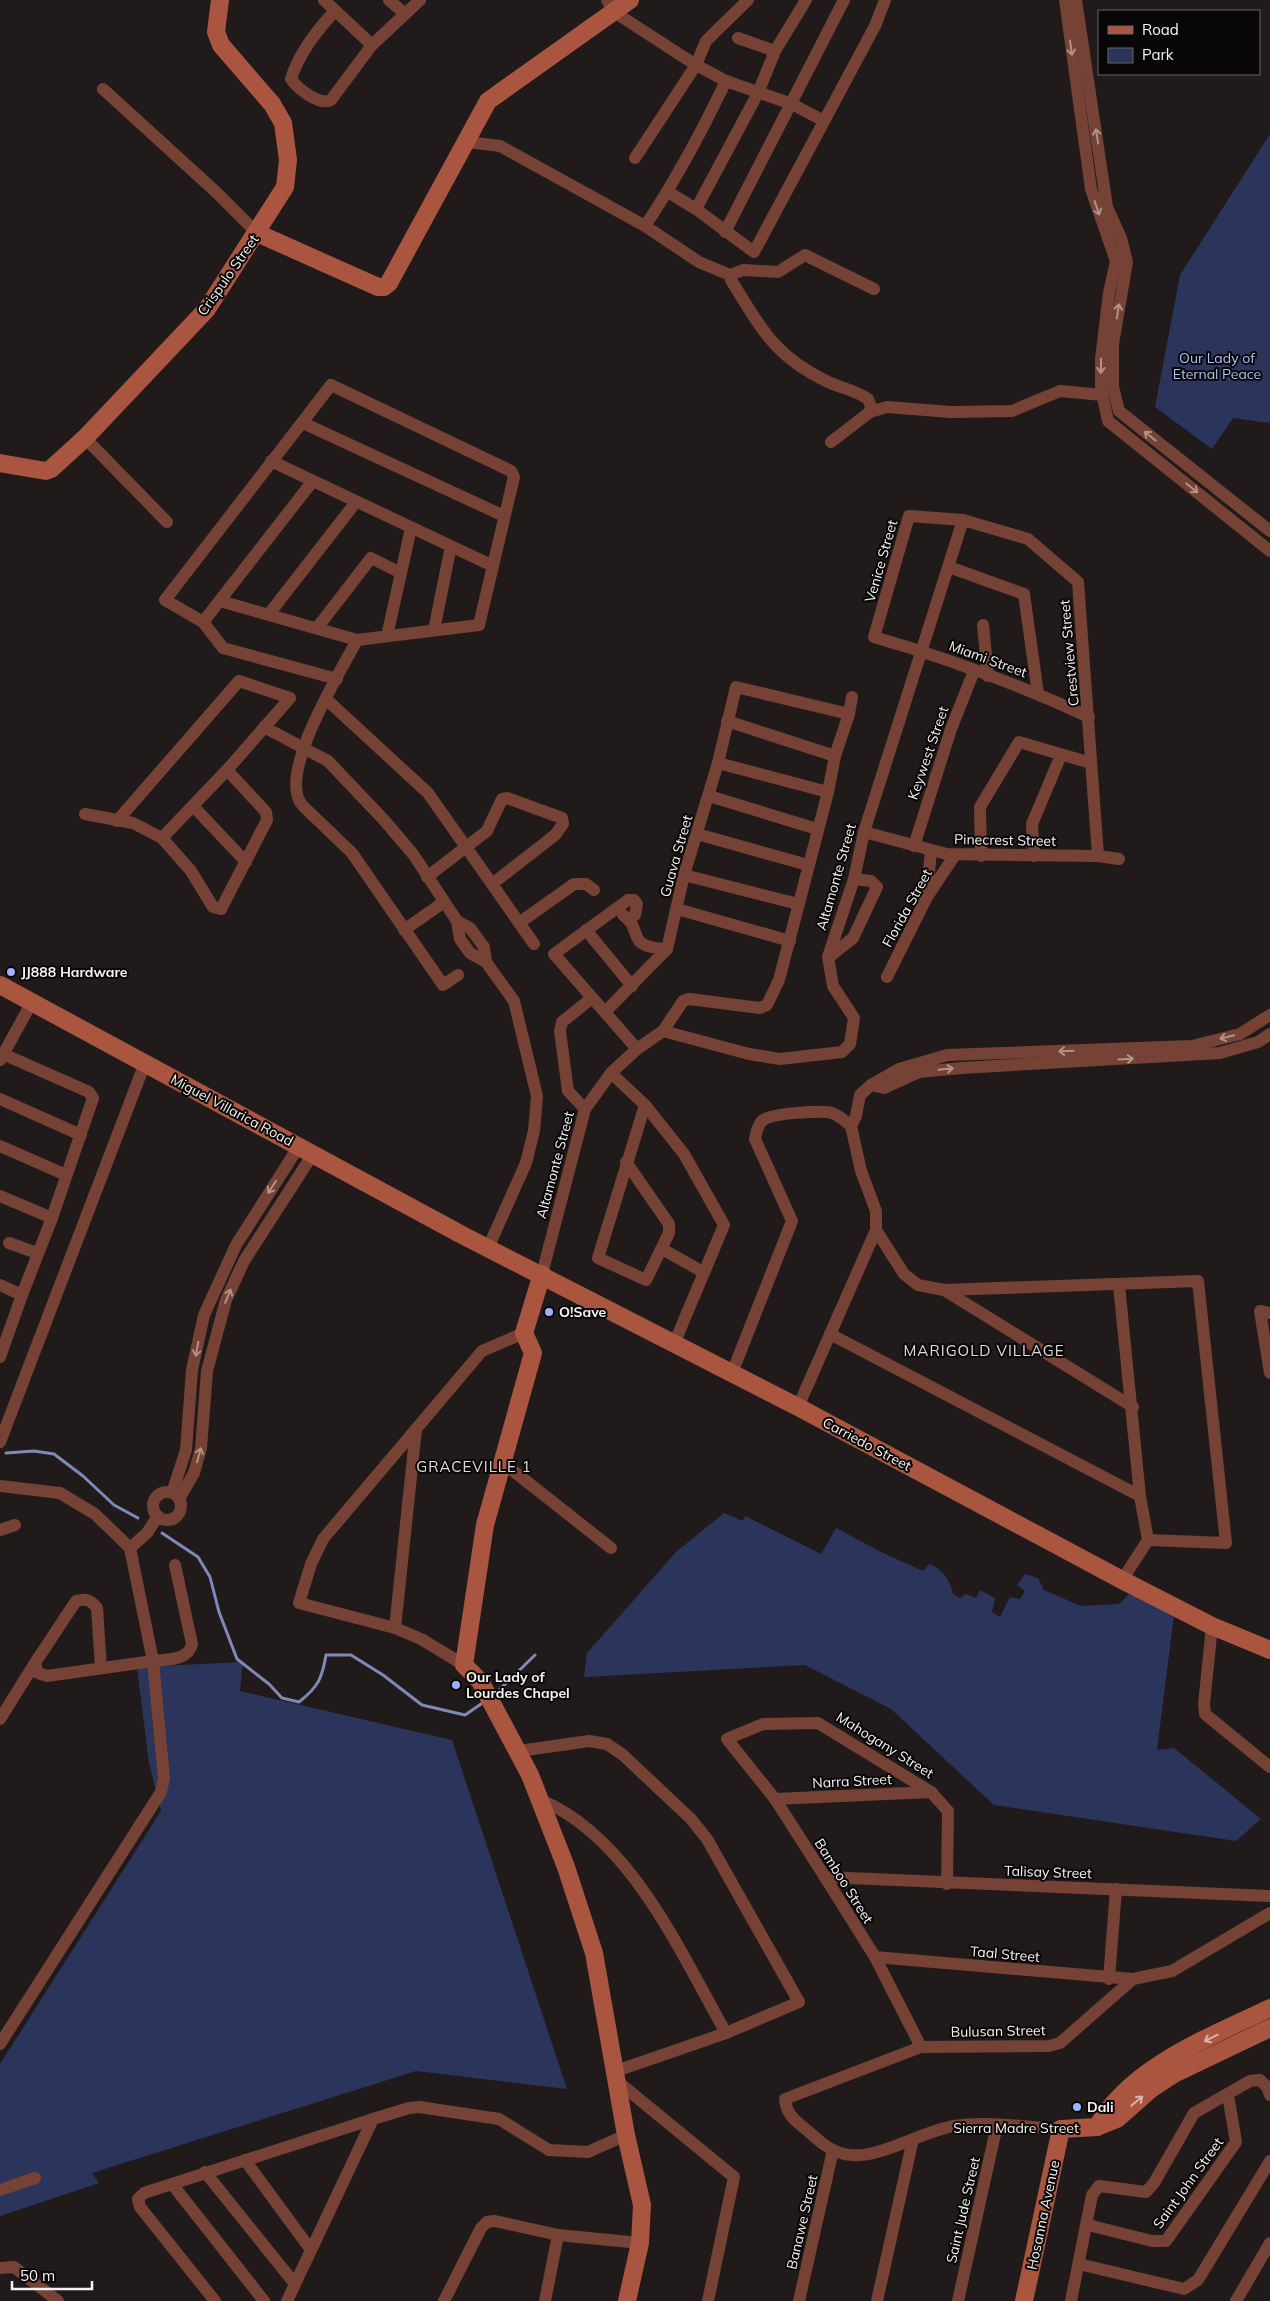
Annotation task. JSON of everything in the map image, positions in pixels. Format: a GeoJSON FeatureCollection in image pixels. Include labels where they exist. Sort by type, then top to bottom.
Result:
{"type":"FeatureCollection","features":[{"type":"Feature","properties":{"kind":"street","name":"Crispulo Street"},"geometry":{"type":"LineString","coordinates":[[0,462],[46,471],[51,470],[86,438],[207,309],[285,187],[288,160],[282,123],[272,104],[221,45],[216,32],[220,0]]}},
{"type":"Feature","properties":{"kind":"street"},"geometry":{"type":"LineString","coordinates":[[324,0],[372,45]]}},
{"type":"Feature","properties":{"kind":"street"},"geometry":{"type":"LineString","coordinates":[[389,0],[405,14]]}},
{"type":"Feature","properties":{"kind":"street"},"geometry":{"type":"LineString","coordinates":[[335,11],[319,29],[294,68],[291,79],[296,87],[323,102],[331,100],[372,45],[420,0]]}},
{"type":"Feature","properties":{"kind":"street"},"geometry":{"type":"LineString","coordinates":[[103,88],[216,192],[257,233],[378,287],[384,287],[389,283],[488,101],[611,6],[630,0]]}},
{"type":"Feature","properties":{"kind":"street"},"geometry":{"type":"LineString","coordinates":[[636,158],[696,65],[706,41],[748,0]]}},
{"type":"Feature","properties":{"kind":"street"},"geometry":{"type":"LineString","coordinates":[[696,210],[758,93],[775,51],[806,0]]}},
{"type":"Feature","properties":{"kind":"street"},"geometry":{"type":"LineString","coordinates":[[726,232],[844,0]]}},
{"type":"Feature","properties":{"kind":"street"},"geometry":{"type":"LineString","coordinates":[[1065,0],[1091,189],[1116,260],[1109,294],[1101,359],[1103,395],[1108,421],[1270,551]]}},
{"type":"Feature","properties":{"kind":"street"},"geometry":{"type":"LineString","coordinates":[[1076,0],[1107,207],[1122,238],[1127,262],[1113,344],[1113,387],[1119,411],[1270,532]]}},
{"type":"Feature","properties":{"kind":"street"},"geometry":{"type":"LineString","coordinates":[[668,192],[754,252],[875,26],[882,1]]}},
{"type":"Feature","properties":{"kind":"street"},"geometry":{"type":"LineString","coordinates":[[611,6],[696,65],[726,81],[792,104],[824,121]]}},
{"type":"Feature","properties":{"kind":"street"},"geometry":{"type":"LineString","coordinates":[[738,38],[775,51]]}},
{"type":"Feature","properties":{"kind":"street"},"geometry":{"type":"LineString","coordinates":[[645,226],[668,192],[701,133],[726,81]]}},
{"type":"Feature","properties":{"kind":"street"},"geometry":{"type":"LineString","coordinates":[[467,142],[500,146],[645,226],[699,262],[730,275],[743,270],[778,272],[805,255],[874,289]]}},
{"type":"Feature","properties":{"kind":"street"},"geometry":{"type":"LineString","coordinates":[[730,275],[731,280],[762,331],[789,360],[827,382],[863,395],[868,399],[871,407],[870,412]]}},
{"type":"Feature","properties":{"kind":"street"},"geometry":{"type":"LineString","coordinates":[[220,600],[357,640],[479,625],[514,477],[511,471],[331,386],[271,461],[166,599],[166,602],[203,622],[223,648],[337,679]]}},
{"type":"Feature","properties":{"kind":"street"},"geometry":{"type":"LineString","coordinates":[[831,442],[870,412],[887,407],[951,412],[1012,411],[1060,391],[1103,395]]}},
{"type":"Feature","properties":{"kind":"street"},"geometry":{"type":"LineString","coordinates":[[303,423],[504,516]]}},
{"type":"Feature","properties":{"kind":"street"},"geometry":{"type":"LineString","coordinates":[[86,438],[168,522]]}},
{"type":"Feature","properties":{"kind":"street"},"geometry":{"type":"LineString","coordinates":[[271,461],[493,566]]}},
{"type":"Feature","properties":{"kind":"street"},"geometry":{"type":"LineString","coordinates":[[203,622],[312,482]]}},
{"type":"Feature","properties":{"kind":"street"},"geometry":{"type":"LineString","coordinates":[[269,614],[356,502]]}},
{"type":"Feature","properties":{"kind":"street","name":"Venice Street"},"geometry":{"type":"LineString","coordinates":[[874,637],[909,516],[964,520]]}},
{"type":"Feature","properties":{"kind":"street","name":"Altamonte Street"},"geometry":{"type":"LineString","coordinates":[[542,1274],[585,1110],[611,1074],[637,1049],[663,1030],[749,1054],[780,1059],[842,1052],[850,1044],[854,1018],[833,986],[828,957],[854,879],[864,832],[964,520]]}},
{"type":"Feature","properties":{"kind":"street","name":"Crestview Street"},"geometry":{"type":"LineString","coordinates":[[964,520],[1028,539],[1078,582],[1098,856]]}},
{"type":"Feature","properties":{"kind":"street"},"geometry":{"type":"LineString","coordinates":[[388,636],[411,528]]}},
{"type":"Feature","properties":{"kind":"street"},"geometry":{"type":"LineString","coordinates":[[434,630],[451,546]]}},
{"type":"Feature","properties":{"kind":"street"},"geometry":{"type":"LineString","coordinates":[[316,628],[371,558],[401,573]]}},
{"type":"Feature","properties":{"kind":"street"},"geometry":{"type":"LineString","coordinates":[[949,568],[1024,594],[1038,694]]}},
{"type":"Feature","properties":{"kind":"street"},"geometry":{"type":"LineString","coordinates":[[983,625],[988,676]]}},
{"type":"Feature","properties":{"kind":"street","name":"Miami Street"},"geometry":{"type":"LineString","coordinates":[[874,637],[921,650],[1038,694],[1089,718]]}},
{"type":"Feature","properties":{"kind":"street"},"geometry":{"type":"LineString","coordinates":[[357,640],[302,748],[296,781],[298,801],[352,853],[443,986],[458,975]]}},
{"type":"Feature","properties":{"kind":"street","name":"Keywest Street"},"geometry":{"type":"LineString","coordinates":[[914,846],[951,728],[974,671]]}},
{"type":"Feature","properties":{"kind":"street"},"geometry":{"type":"LineString","coordinates":[[117,821],[239,681],[290,698],[227,770],[162,838]]}},
{"type":"Feature","properties":{"kind":"street","name":"Guava Street"},"geometry":{"type":"LineString","coordinates":[[605,1012],[667,949],[684,875],[709,796],[736,687],[849,714]]}},
{"type":"Feature","properties":{"kind":"street"},"geometry":{"type":"LineString","coordinates":[[663,1030],[683,1001],[689,999],[764,1008],[779,980],[828,792],[835,756],[849,714],[852,697]]}},
{"type":"Feature","properties":{"kind":"street"},"geometry":{"type":"LineString","coordinates":[[326,699],[428,793],[534,944]]}},
{"type":"Feature","properties":{"kind":"street"},"geometry":{"type":"LineString","coordinates":[[727,721],[835,756]]}},
{"type":"Feature","properties":{"kind":"street"},"geometry":{"type":"LineString","coordinates":[[264,727],[328,761],[348,781],[413,854],[457,921],[460,940],[470,953],[486,962],[514,1001],[535,1088],[537,1115],[526,1163],[488,1248]]}},
{"type":"Feature","properties":{"kind":"street"},"geometry":{"type":"LineString","coordinates":[[981,856],[980,807],[1019,742],[1092,763]]}},
{"type":"Feature","properties":{"kind":"street"},"geometry":{"type":"LineString","coordinates":[[1034,856],[1032,824],[1061,755]]}},
{"type":"Feature","properties":{"kind":"street"},"geometry":{"type":"LineString","coordinates":[[718,763],[828,792]]}},
{"type":"Feature","properties":{"kind":"street"},"geometry":{"type":"LineString","coordinates":[[84,814],[133,823],[162,838],[191,870],[213,908],[221,909],[268,820],[266,812],[227,770]]}},
{"type":"Feature","properties":{"kind":"street"},"geometry":{"type":"LineString","coordinates":[[709,796],[817,829]]}},
{"type":"Feature","properties":{"kind":"street"},"geometry":{"type":"LineString","coordinates":[[427,877],[487,831],[502,799],[507,798],[563,819],[561,827],[555,834],[492,884]]}},
{"type":"Feature","properties":{"kind":"street"},"geometry":{"type":"LineString","coordinates":[[193,806],[246,862]]}},
{"type":"Feature","properties":{"kind":"street","name":"Pinecrest Street"},"geometry":{"type":"LineString","coordinates":[[864,832],[955,855],[1098,856],[1119,859]]}},
{"type":"Feature","properties":{"kind":"street"},"geometry":{"type":"LineString","coordinates":[[697,834],[808,865]]}},
{"type":"Feature","properties":{"kind":"street"},"geometry":{"type":"LineString","coordinates":[[927,897],[931,850]]}},
{"type":"Feature","properties":{"kind":"street","name":"Florida Street"},"geometry":{"type":"LineString","coordinates":[[887,977],[927,897],[955,855]]}},
{"type":"Feature","properties":{"kind":"street"},"geometry":{"type":"LineString","coordinates":[[684,875],[798,904]]}},
{"type":"Feature","properties":{"kind":"street"},"geometry":{"type":"LineString","coordinates":[[828,957],[853,938],[877,888],[872,881],[854,879]]}},
{"type":"Feature","properties":{"kind":"street"},"geometry":{"type":"LineString","coordinates":[[519,923],[574,884],[586,884],[594,890]]}},
{"type":"Feature","properties":{"kind":"street"},"geometry":{"type":"LineString","coordinates":[[629,919],[635,916],[637,904],[634,900],[628,900],[554,954],[637,1049]]}},
{"type":"Feature","properties":{"kind":"street"},"geometry":{"type":"LineString","coordinates":[[404,930],[444,902]]}},
{"type":"Feature","properties":{"kind":"street"},"geometry":{"type":"LineString","coordinates":[[615,909],[629,919],[635,936],[642,944],[649,948],[667,949]]}},
{"type":"Feature","properties":{"kind":"street"},"geometry":{"type":"LineString","coordinates":[[677,909],[790,941]]}},
{"type":"Feature","properties":{"kind":"street"},"geometry":{"type":"LineString","coordinates":[[586,930],[632,986]]}},
{"type":"Feature","properties":{"kind":"street","name":"Miguel Villarica Road"},"geometry":{"type":"LineString","coordinates":[[1,987],[464,1236]]}},
{"type":"Feature","properties":{"kind":"street"},"geometry":{"type":"LineString","coordinates":[[585,1110],[568,1091],[560,1031],[562,1022],[592,998]]}},
{"type":"Feature","properties":{"kind":"street"},"geometry":{"type":"LineString","coordinates":[[0,1357],[4,1335],[52,1218],[93,1103],[89,1092],[2,1057],[32,1002]]}},
{"type":"Feature","properties":{"kind":"street"},"geometry":{"type":"LineString","coordinates":[[877,1087],[899,1069],[947,1055],[1192,1046],[1240,1034],[1270,1015]]}},
{"type":"Feature","properties":{"kind":"street"},"geometry":{"type":"LineString","coordinates":[[798,1407],[876,1230],[876,1211],[860,1171],[851,1126],[856,1116],[860,1094],[919,1072],[1220,1053],[1258,1042],[1270,1034]]}},
{"type":"Feature","properties":{"kind":"street"},"geometry":{"type":"LineString","coordinates":[[0,1442],[145,1063]]}},
{"type":"Feature","properties":{"kind":"street"},"geometry":{"type":"LineString","coordinates":[[611,1074],[645,1106],[684,1154],[724,1225],[674,1344]]}},
{"type":"Feature","properties":{"kind":"street"},"geometry":{"type":"LineString","coordinates":[[0,1099],[81,1135]]}},
{"type":"Feature","properties":{"kind":"street"},"geometry":{"type":"LineString","coordinates":[[626,1162],[669,1224],[669,1233],[646,1280],[598,1258],[626,1162],[645,1106]]}},
{"type":"Feature","properties":{"kind":"street"},"geometry":{"type":"LineString","coordinates":[[732,1373],[792,1221],[755,1139],[758,1128],[762,1120],[771,1116],[824,1112],[834,1113],[851,1126]]}},
{"type":"Feature","properties":{"kind":"street"},"geometry":{"type":"LineString","coordinates":[[0,1146],[66,1175]]}},
{"type":"Feature","properties":{"kind":"street"},"geometry":{"type":"LineString","coordinates":[[176,1496],[194,1474],[201,1448],[207,1371],[226,1300],[244,1262],[306,1150]]}},
{"type":"Feature","properties":{"kind":"street"},"geometry":{"type":"LineString","coordinates":[[0,1196],[52,1218]]}},
{"type":"Feature","properties":{"kind":"street"},"geometry":{"type":"LineString","coordinates":[[876,1230],[904,1274],[918,1285],[944,1290],[1198,1281],[1226,1543],[1148,1540]]}},
{"type":"Feature","properties":{"kind":"street","name":"Carriedo Street"},"geometry":{"type":"LineString","coordinates":[[464,1236],[542,1274],[798,1407],[1122,1580],[1212,1626],[1270,1650]]}},
{"type":"Feature","properties":{"kind":"street"},"geometry":{"type":"LineString","coordinates":[[9,1243],[38,1253]]}},
{"type":"Feature","properties":{"kind":"street"},"geometry":{"type":"LineString","coordinates":[[662,1249],[703,1272]]}},
{"type":"Feature","properties":{"kind":"street"},"geometry":{"type":"LineString","coordinates":[[464,1666],[485,1525],[533,1353],[524,1333],[542,1274]]}},
{"type":"Feature","properties":{"kind":"street"},"geometry":{"type":"LineString","coordinates":[[0,1285],[22,1295]]}},
{"type":"Feature","properties":{"kind":"street"},"geometry":{"type":"LineString","coordinates":[[1119,1285],[1133,1407],[1140,1496],[1148,1540],[1122,1580]]}},
{"type":"Feature","properties":{"kind":"street"},"geometry":{"type":"LineString","coordinates":[[944,1290],[1133,1407]]}},
{"type":"Feature","properties":{"kind":"street"},"geometry":{"type":"LineString","coordinates":[[1270,1312],[1260,1312],[1269,1357],[1270,1373]]}},
{"type":"Feature","properties":{"kind":"street"},"geometry":{"type":"LineString","coordinates":[[524,1333],[482,1350],[323,1539],[313,1558],[299,1603],[395,1628],[420,1639],[464,1666],[480,1681],[519,1751],[541,1800],[594,1952],[626,2135],[642,2205],[640,2243],[627,2301]]}},
{"type":"Feature","properties":{"kind":"street"},"geometry":{"type":"LineString","coordinates":[[830,1334],[1140,1496]]}},
{"type":"Feature","properties":{"kind":"street"},"geometry":{"type":"LineString","coordinates":[[395,1628],[416,1429]]}},
{"type":"Feature","properties":{"kind":"street"},"geometry":{"type":"LineString","coordinates":[[502,1462],[611,1548]]}},
{"type":"Feature","properties":{"kind":"street"},"geometry":{"type":"LineString","coordinates":[[0,1486],[60,1494],[95,1514],[130,1548],[153,1661],[164,1778],[161,1792],[0,2044]]}},
{"type":"Feature","properties":{"kind":"street"},"geometry":{"type":"LineString","coordinates":[[164,1492],[176,1496],[180,1507],[177,1515],[165,1520],[158,1516],[153,1504],[156,1496],[164,1492]]}},
{"type":"Feature","properties":{"kind":"street"},"geometry":{"type":"LineString","coordinates":[[130,1548],[147,1533],[158,1516]]}},
{"type":"Feature","properties":{"kind":"street"},"geometry":{"type":"LineString","coordinates":[[0,1530],[15,1525]]}},
{"type":"Feature","properties":{"kind":"street"},"geometry":{"type":"LineString","coordinates":[[35,1663],[38,1673],[47,1676],[183,1657],[190,1652],[192,1644],[175,1566]]}},
{"type":"Feature","properties":{"kind":"street"},"geometry":{"type":"LineString","coordinates":[[0,1719],[76,1601],[85,1599],[92,1602],[97,1608],[101,1668]]}},
{"type":"Feature","properties":{"kind":"street"},"geometry":{"type":"LineString","coordinates":[[1212,1626],[1204,1704],[1205,1714],[1270,1767]]}},
{"type":"Feature","properties":{"kind":"street","name":"Mahogany Street"},"geometry":{"type":"LineString","coordinates":[[727,1739],[763,1724],[818,1723],[931,1792],[948,1811],[947,1884]]}},
{"type":"Feature","properties":{"kind":"street","name":"Bamboo Street"},"geometry":{"type":"LineString","coordinates":[[727,1739],[775,1799],[875,1957],[921,2047]]}},
{"type":"Feature","properties":{"kind":"street"},"geometry":{"type":"LineString","coordinates":[[519,1751],[589,1740],[607,1744],[623,1755],[691,1819],[707,1840],[799,2002],[616,2076]]}},
{"type":"Feature","properties":{"kind":"street","name":"Narra Street"},"geometry":{"type":"LineString","coordinates":[[775,1799],[931,1792]]}},
{"type":"Feature","properties":{"kind":"street"},"geometry":{"type":"LineString","coordinates":[[541,1800],[574,1817],[632,1873],[726,2033]]}},
{"type":"Feature","properties":{"kind":"street","name":"Talisay Street"},"geometry":{"type":"LineString","coordinates":[[824,1877],[947,1884],[1270,1896]]}},
{"type":"Feature","properties":{"kind":"street"},"geometry":{"type":"LineString","coordinates":[[1109,1979],[1116,1889]]}},
{"type":"Feature","properties":{"kind":"street","name":"Bulusan Street"},"geometry":{"type":"LineString","coordinates":[[785,2099],[921,2047],[1049,2046],[1060,2043],[1133,1980],[1172,1971],[1270,1913]]}},
{"type":"Feature","properties":{"kind":"street","name":"Taal Street"},"geometry":{"type":"LineString","coordinates":[[875,1957],[1133,1980]]}},
{"type":"Feature","properties":{"kind":"street","name":"Sierra Madre Street"},"geometry":{"type":"LineString","coordinates":[[785,2099],[786,2108],[790,2116],[833,2150],[856,2156],[933,2131],[955,2126],[998,2125],[1061,2129],[1097,2127],[1117,2119],[1138,2099],[1174,2074],[1244,2031],[1270,2008]]}},
{"type":"Feature","properties":{"kind":"street","name":"Sierra Madre Street"},"geometry":{"type":"LineString","coordinates":[[1244,2031],[1270,2028]]}},
{"type":"Feature","properties":{"kind":"street"},"geometry":{"type":"LineString","coordinates":[[616,2076],[734,2177],[708,2301]]}},
{"type":"Feature","properties":{"kind":"street"},"geometry":{"type":"LineString","coordinates":[[1071,2301],[1088,2225],[1092,2195],[1099,2186],[1146,2192],[1154,2183],[1194,2113],[1250,2081],[1260,2080],[1267,2087],[1270,2095]]}},
{"type":"Feature","properties":{"kind":"street","name":"Saint John Street"},"geometry":{"type":"LineString","coordinates":[[1088,2225],[1152,2241],[1166,2241],[1236,2142],[1228,2095]]}},
{"type":"Feature","properties":{"kind":"street"},"geometry":{"type":"LineString","coordinates":[[215,2301],[140,2207],[138,2199],[144,2193],[409,2108],[419,2107],[499,2119],[549,2150],[588,2152],[626,2135]]}},
{"type":"Feature","properties":{"kind":"street"},"geometry":{"type":"LineString","coordinates":[[287,2301],[373,2119]]}},
{"type":"Feature","properties":{"kind":"street","name":"Saint Jude Street"},"geometry":{"type":"LineString","coordinates":[[958,2301],[998,2125]]}},
{"type":"Feature","properties":{"kind":"street","name":"Hosanna Avenue"},"geometry":{"type":"LineString","coordinates":[[1024,2301],[1061,2129]]}},
{"type":"Feature","properties":{"kind":"street"},"geometry":{"type":"LineString","coordinates":[[877,2301],[913,2139]]}},
{"type":"Feature","properties":{"kind":"street","name":"Banawe Street"},"geometry":{"type":"LineString","coordinates":[[799,2301],[833,2150]]}},
{"type":"Feature","properties":{"kind":"street"},"geometry":{"type":"LineString","coordinates":[[245,2160],[311,2250]]}},
{"type":"Feature","properties":{"kind":"street"},"geometry":{"type":"LineString","coordinates":[[1079,2264],[1184,2289],[1198,2280],[1270,2161]]}},
{"type":"Feature","properties":{"kind":"street"},"geometry":{"type":"LineString","coordinates":[[205,2172],[295,2284]]}},
{"type":"Feature","properties":{"kind":"street"},"geometry":{"type":"LineString","coordinates":[[0,2190],[35,2178]]}},
{"type":"Feature","properties":{"kind":"street"},"geometry":{"type":"LineString","coordinates":[[172,2184],[264,2301]]}},
{"type":"Feature","properties":{"kind":"street"},"geometry":{"type":"LineString","coordinates":[[444,2301],[481,2228],[487,2222],[495,2221],[558,2236],[640,2243]]}},
{"type":"Feature","properties":{"kind":"street"},"geometry":{"type":"LineString","coordinates":[[545,2301],[558,2236]]}},
{"type":"Feature","properties":{"kind":"street"},"geometry":{"type":"LineString","coordinates":[[1236,2301],[1270,2243]]}},
{"type":"Feature","properties":{"kind":"street"},"geometry":{"type":"LineString","coordinates":[[0,2268],[14,2267],[58,2301]]}},
{"type":"Feature","properties":{"kind":"green space","name":"Our Lady of Eternal Peace"},"geometry":{"type":"Polygon","coordinates":[[[1270,134],[1270,423],[1233,418],[1212,449],[1155,407],[1180,275],[1270,134]]]}},
{"type":"Feature","properties":{"kind":"green space"},"geometry":{"type":"Polygon","coordinates":[[[724,1513],[743,1521],[745,1516],[821,1554],[836,1528],[883,1553],[923,1571],[929,1564],[934,1566],[945,1576],[953,1594],[960,1598],[966,1594],[976,1598],[980,1590],[995,1598],[992,1612],[1000,1617],[1010,1597],[1020,1599],[1025,1591],[1017,1585],[1025,1574],[1038,1578],[1044,1590],[1081,1606],[1119,1604],[1130,1593],[1174,1615],[1157,1750],[1174,1748],[1261,1819],[1236,1841],[994,1805],[891,1709],[805,1665],[584,1677],[587,1653],[676,1552],[724,1513]]]}},
{"type":"Feature","properties":{"kind":"green space"},"geometry":{"type":"Polygon","coordinates":[[[243,1662],[240,1691],[452,1740],[567,2089],[416,2071],[92,2173],[99,2183],[0,2216],[0,2064],[161,1811],[149,1763],[137,1667],[243,1662]]]}},
{"type":"Feature","properties":{"kind":"waterway"},"geometry":{"type":"LineString","coordinates":[[6,1453],[34,1451],[54,1454],[83,1476],[114,1505],[138,1518]]}},
{"type":"Feature","properties":{"kind":"waterway"},"geometry":{"type":"LineString","coordinates":[[162,1533],[198,1557],[210,1577],[219,1612],[237,1659],[269,1684],[282,1698],[299,1702],[311,1692],[321,1676],[326,1655],[351,1655],[383,1675],[422,1705],[465,1715],[481,1704]]}},
{"type":"Feature","properties":{"kind":"waterway"},"geometry":{"type":"LineString","coordinates":[[497,1692],[535,1655]]}},
{"type":"Feature","properties":{"kind":"place","name":"JJ888 Hardware"},"geometry":{"type":"Point","coordinates":[11,972]}},
{"type":"Feature","properties":{"kind":"place","name":"O!Save"},"geometry":{"type":"Point","coordinates":[549,1312]}},
{"type":"Feature","properties":{"kind":"place","name":"Our Lady of Lourdes Chapel"},"geometry":{"type":"Point","coordinates":[456,1685]}},
{"type":"Feature","properties":{"kind":"place","name":"Dali"},"geometry":{"type":"Point","coordinates":[1077,2107]}},
{"type":"Feature","properties":{"kind":"district","name":"MARIGOLD VILLAGE"},"geometry":{"type":"Point","coordinates":[984,1351]}},
{"type":"Feature","properties":{"kind":"district","name":"GRACEVILLE 1"},"geometry":{"type":"Point","coordinates":[474,1467]}}]}
